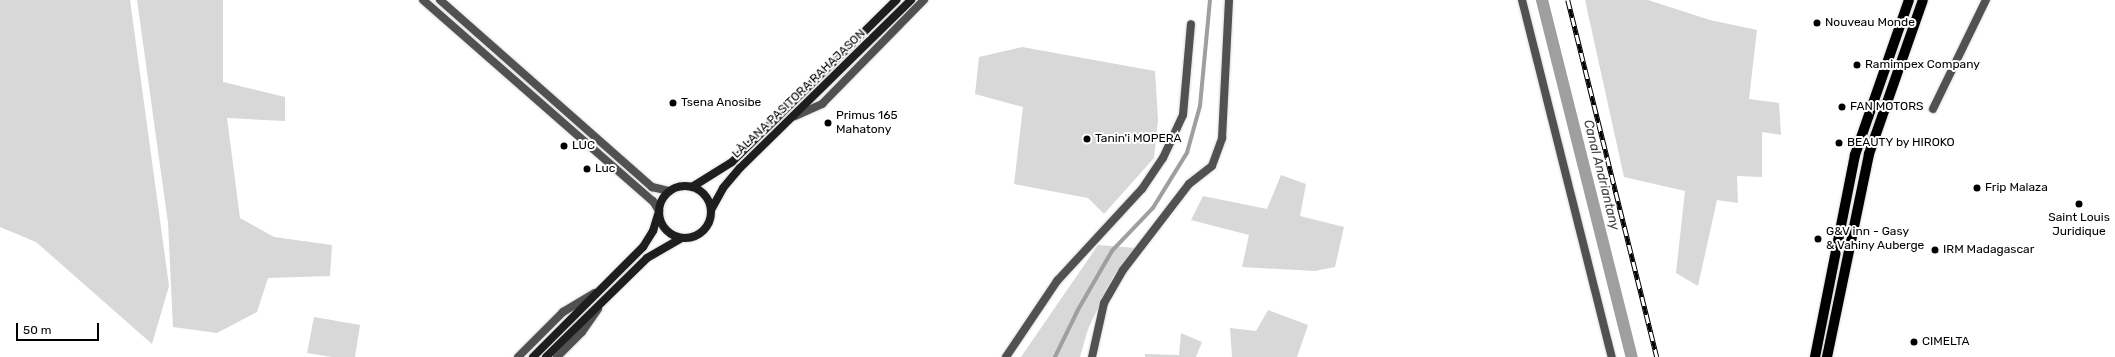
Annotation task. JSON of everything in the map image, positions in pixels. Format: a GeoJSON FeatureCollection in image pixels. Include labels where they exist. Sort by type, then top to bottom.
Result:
{"type":"FeatureCollection","features":[{"type":"Feature","properties":{"kind":"main road","name":"LÀLANA PASITORA RAHAJASON"},"geometry":{"type":"LineString","coordinates":[[692,187],[732,162],[896,0]]}},
{"type":"Feature","properties":{"kind":"main road","name":"LÀLANA PASITORA RAHAJASON"},"geometry":{"type":"LineString","coordinates":[[711,210],[723,188],[736,173],[911,0]]}},
{"type":"Feature","properties":{"kind":"main road"},"geometry":{"type":"LineString","coordinates":[[1815,357],[1855,155],[1909,0]]}},
{"type":"Feature","properties":{"kind":"main road"},"geometry":{"type":"LineString","coordinates":[[1827,357],[1869,154],[1923,0]]}},
{"type":"Feature","properties":{"kind":"main road"},"geometry":{"type":"LineString","coordinates":[[533,357],[643,248],[653,231],[662,200],[670,191],[684,186],[692,187],[705,196],[711,210],[711,218],[703,231],[696,236],[681,238],[651,255],[546,357]]}},
{"type":"Feature","properties":{"kind":"main road"},"geometry":{"type":"LineString","coordinates":[[659,211],[662,226],[668,232],[681,238]]}},
{"type":"Feature","properties":{"kind":"street"},"geometry":{"type":"LineString","coordinates":[[423,0],[654,201],[659,211]]}},
{"type":"Feature","properties":{"kind":"street"},"geometry":{"type":"LineString","coordinates":[[440,0],[652,187],[670,191]]}},
{"type":"Feature","properties":{"kind":"street"},"geometry":{"type":"LineString","coordinates":[[795,116],[822,104],[924,0]]}},
{"type":"Feature","properties":{"kind":"street"},"geometry":{"type":"LineString","coordinates":[[1092,357],[1104,303],[1123,270],[1189,184],[1212,166],[1222,138],[1229,0]]}},
{"type":"Feature","properties":{"kind":"street"},"geometry":{"type":"LineString","coordinates":[[1522,0],[1612,357]]}},
{"type":"Feature","properties":{"kind":"street"},"geometry":{"type":"LineString","coordinates":[[1933,109],[1986,0]]}},
{"type":"Feature","properties":{"kind":"street"},"geometry":{"type":"LineString","coordinates":[[1006,357],[1057,281],[1142,189],[1164,158],[1184,114],[1191,24]]}},
{"type":"Feature","properties":{"kind":"street"},"geometry":{"type":"LineString","coordinates":[[518,357],[564,312],[597,292]]}},
{"type":"Feature","properties":{"kind":"street"},"geometry":{"type":"LineString","coordinates":[[557,357],[582,332],[606,298]]}},
{"type":"Feature","properties":{"kind":"shaded area"},"geometry":{"type":"Polygon","coordinates":[[[0,0],[130,0],[169,286],[152,344],[36,242],[0,227],[0,0]]]}},
{"type":"Feature","properties":{"kind":"shaded area"},"geometry":{"type":"Polygon","coordinates":[[[137,0],[223,0],[223,82],[285,97],[285,121],[227,118],[240,218],[274,237],[332,245],[330,276],[268,278],[257,312],[217,333],[173,327],[168,223],[137,0]]]}},
{"type":"Feature","properties":{"kind":"shaded area"},"geometry":{"type":"Polygon","coordinates":[[[1585,0],[1648,0],[1710,20],[1757,30],[1749,99],[1779,103],[1781,135],[1762,132],[1762,177],[1737,176],[1738,203],[1717,200],[1698,286],[1676,273],[1685,191],[1624,177],[1585,0]]]}},
{"type":"Feature","properties":{"kind":"shaded area","name":"Tanin'i MOPERA"},"geometry":{"type":"Polygon","coordinates":[[[1022,47],[1155,71],[1158,120],[1154,158],[1104,214],[1088,198],[1014,184],[1023,107],[975,94],[979,57],[1022,47]]]}},
{"type":"Feature","properties":{"kind":"shaded area"},"geometry":{"type":"Polygon","coordinates":[[[1281,175],[1306,184],[1300,216],[1344,227],[1335,267],[1315,271],[1242,267],[1249,235],[1191,220],[1203,196],[1267,209],[1281,175]]]}},
{"type":"Feature","properties":{"kind":"shaded area"},"geometry":{"type":"Polygon","coordinates":[[[1098,245],[1136,248],[1113,277],[1088,329],[1080,357],[1021,357],[1098,245]]]}},
{"type":"Feature","properties":{"kind":"shaded area"},"geometry":{"type":"Polygon","coordinates":[[[1268,310],[1308,325],[1297,357],[1232,357],[1230,328],[1256,331],[1268,310]]]}},
{"type":"Feature","properties":{"kind":"shaded area"},"geometry":{"type":"Polygon","coordinates":[[[314,317],[360,325],[355,357],[332,357],[307,353],[314,317]]]}},
{"type":"Feature","properties":{"kind":"shaded area"},"geometry":{"type":"Polygon","coordinates":[[[1181,333],[1202,342],[1196,357],[1145,357],[1145,354],[1179,355],[1181,333]]]}},
{"type":"Feature","properties":{"kind":"waterway","name":"Canal Andriantany"},"geometry":{"type":"LineString","coordinates":[[1055,357],[1078,310],[1112,251],[1153,208],[1187,153],[1200,106],[1210,0]]}},
{"type":"Feature","properties":{"kind":"waterway","name":"Canal Andriantany"},"geometry":{"type":"LineString","coordinates":[[1542,0],[1632,357]]}},
{"type":"Feature","properties":{"kind":"waterway","name":"Canal Andriantany"},"geometry":{"type":"LineString","coordinates":[[1546,0],[1635,357]]}},
{"type":"Feature","properties":{"kind":"railway"},"geometry":{"type":"LineString","coordinates":[[1568,0],[1657,357]]}},
{"type":"Feature","properties":{"kind":"place","name":"Nouveau Monde"},"geometry":{"type":"Point","coordinates":[1817,23]}},
{"type":"Feature","properties":{"kind":"place","name":"Ramimpex Company"},"geometry":{"type":"Point","coordinates":[1857,65]}},
{"type":"Feature","properties":{"kind":"place","name":"Tsena Anosibe"},"geometry":{"type":"Point","coordinates":[673,103]}},
{"type":"Feature","properties":{"kind":"place","name":"FAN MOTORS"},"geometry":{"type":"Point","coordinates":[1842,107]}},
{"type":"Feature","properties":{"kind":"place","name":"Primus 165 Mahatony"},"geometry":{"type":"Point","coordinates":[828,123]}},
{"type":"Feature","properties":{"kind":"place","name":"Tanin'i MOPERA"},"geometry":{"type":"Point","coordinates":[1087,139]}},
{"type":"Feature","properties":{"kind":"place","name":"BEAUTY by HIROKO"},"geometry":{"type":"Point","coordinates":[1839,143]}},
{"type":"Feature","properties":{"kind":"place","name":"LUC"},"geometry":{"type":"Point","coordinates":[564,146]}},
{"type":"Feature","properties":{"kind":"place","name":"Luc"},"geometry":{"type":"Point","coordinates":[587,169]}},
{"type":"Feature","properties":{"kind":"place","name":"Frip Malaza"},"geometry":{"type":"Point","coordinates":[1977,188]}},
{"type":"Feature","properties":{"kind":"place","name":"Saint Louis Juridique"},"geometry":{"type":"Point","coordinates":[2079,204]}},
{"type":"Feature","properties":{"kind":"place","name":"G&V inn - Gasy & Vahiny Auberge"},"geometry":{"type":"Point","coordinates":[1818,239]}},
{"type":"Feature","properties":{"kind":"place","name":"IRM Madagascar"},"geometry":{"type":"Point","coordinates":[1935,250]}},
{"type":"Feature","properties":{"kind":"place","name":"CIMELTA"},"geometry":{"type":"Point","coordinates":[1914,342]}}]}
